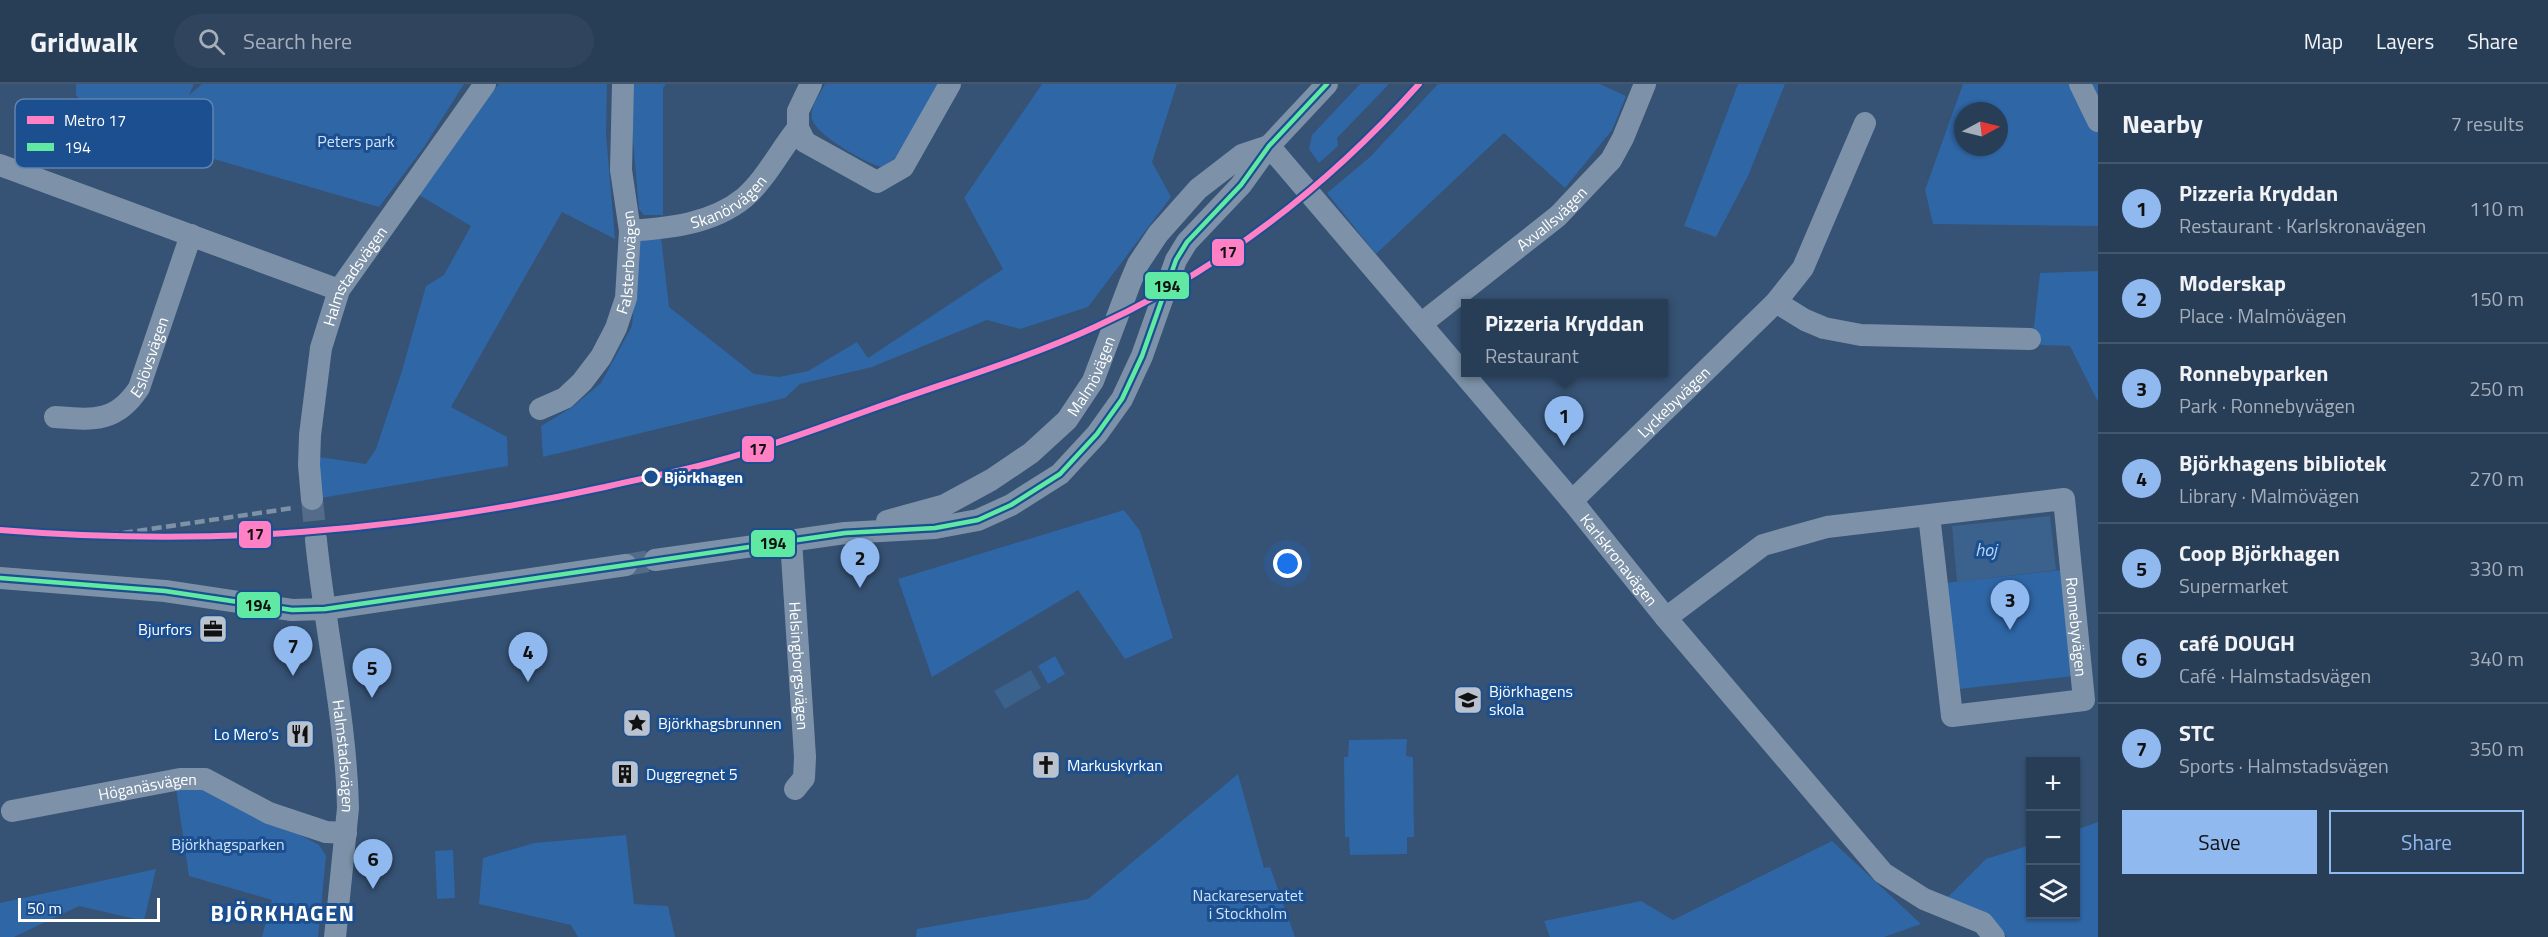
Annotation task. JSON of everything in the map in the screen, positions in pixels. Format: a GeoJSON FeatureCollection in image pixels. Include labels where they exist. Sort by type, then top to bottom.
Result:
{"type":"FeatureCollection","features":[{"type":"Feature","properties":{"kind":"street","name":"Halmstadsvägen"},"geometry":{"type":"LineString","coordinates":[[312,499],[309,465],[310,435],[318,370],[321,348],[339,290],[485,84]]}},
{"type":"Feature","properties":{"kind":"street","name":"Falsterbovägen"},"geometry":{"type":"LineString","coordinates":[[540,409],[565,398],[582,382],[601,357],[626,298],[630,231],[621,170],[623,84]]}},
{"type":"Feature","properties":{"kind":"street","name":"Skanörvägen"},"geometry":{"type":"LineString","coordinates":[[630,231],[671,228],[714,216],[744,198],[762,178],[798,128],[798,111],[811,84]]}},
{"type":"Feature","properties":{"kind":"street"},"geometry":{"type":"LineString","coordinates":[[798,128],[805,142],[877,182],[903,167],[950,84]]}},
{"type":"Feature","properties":{"kind":"street","name":"Malmövägen"},"geometry":{"type":"LineString","coordinates":[[655,560],[845,533],[935,528],[978,520],[1011,506],[1060,474],[1097,434],[1122,399],[1142,356],[1176,260],[1187,242],[1241,185],[1269,146],[1327,84]]}},
{"type":"Feature","properties":{"kind":"street","name":"Axvallsvägen"},"geometry":{"type":"LineString","coordinates":[[1421,324],[1558,216],[1611,160],[1623,138],[1645,84]]}},
{"type":"Feature","properties":{"kind":"street"},"geometry":{"type":"LineString","coordinates":[[2080,84],[2098,121]]}},
{"type":"Feature","properties":{"kind":"street","name":"Lyckebyvägen"},"geometry":{"type":"LineString","coordinates":[[1572,501],[1776,302],[1803,268],[1865,123]]}},
{"type":"Feature","properties":{"kind":"street","name":"Malmövägen"},"geometry":{"type":"LineString","coordinates":[[845,533],[945,505],[991,480],[1031,453],[1067,420],[1093,381],[1138,264],[1158,234],[1198,189],[1242,155],[1269,146]]}},
{"type":"Feature","properties":{"kind":"street","name":"Karlskronavägen"},"geometry":{"type":"LineString","coordinates":[[1269,146],[1461,371]]}},
{"type":"Feature","properties":{"kind":"street"},"geometry":{"type":"LineString","coordinates":[[0,165],[339,290]]}},
{"type":"Feature","properties":{"kind":"street","name":"Eslövsvägen"},"geometry":{"type":"LineString","coordinates":[[55,417],[97,418],[120,411],[128,404],[139,388],[191,235]]}},
{"type":"Feature","properties":{"kind":"street"},"geometry":{"type":"LineString","coordinates":[[1776,302],[1804,320],[1824,328],[1861,335],[2030,339]]}},
{"type":"Feature","properties":{"kind":"street","name":"Karlskronavägen"},"geometry":{"type":"LineString","coordinates":[[1466,377],[1572,501],[1666,618],[1883,873],[1924,899],[1983,923],[1994,937]]}},
{"type":"Feature","properties":{"kind":"street","name":"Ronnebyvägen"},"geometry":{"type":"LineString","coordinates":[[1666,618],[1763,545],[1827,527],[2064,499],[2084,700],[1952,716],[1929,515]]}},
{"type":"Feature","properties":{"kind":"street","name":"Halmstadsvägen"},"geometry":{"type":"LineString","coordinates":[[316,540],[344,733],[348,808],[335,937]]}},
{"type":"Feature","properties":{"kind":"street","name":"Helsingborgsvägen"},"geometry":{"type":"LineString","coordinates":[[791,540],[805,758],[804,778],[795,789]]}},
{"type":"Feature","properties":{"kind":"street"},"geometry":{"type":"LineString","coordinates":[[0,578],[154,590],[292,610],[325,609],[626,565]]}},
{"type":"Feature","properties":{"kind":"street","name":"Höganäsvägen"},"geometry":{"type":"LineString","coordinates":[[12,811],[180,778],[205,779],[269,813],[326,832],[345,833]]}},
{"type":"Feature","properties":{"kind":"green space","name":"Peters park"},"geometry":{"type":"Polygon","coordinates":[[[76,84],[194,84],[189,95],[202,84],[464,84],[424,147],[379,207],[213,159],[213,99],[79,99],[76,95],[76,84]]]}},
{"type":"Feature","properties":{"kind":"green space"},"geometry":{"type":"Polygon","coordinates":[[[499,84],[607,84],[606,134],[615,239],[562,212],[451,407],[507,437],[508,466],[321,498],[319,457],[366,464],[376,449],[401,374],[426,286],[444,275],[471,226],[414,192],[499,84]]]}},
{"type":"Feature","properties":{"kind":"green space"},"geometry":{"type":"Polygon","coordinates":[[[634,84],[666,84],[663,88],[663,215],[644,215],[639,209],[632,129],[634,84]]]}},
{"type":"Feature","properties":{"kind":"green space"},"geometry":{"type":"Polygon","coordinates":[[[825,84],[940,84],[897,157],[882,167],[843,148],[816,126],[811,115],[812,110],[825,84]]]}},
{"type":"Feature","properties":{"kind":"green space"},"geometry":{"type":"Polygon","coordinates":[[[1042,84],[1177,84],[1152,162],[1171,197],[1088,307],[1020,329],[987,320],[872,367],[800,384],[785,398],[543,457],[541,426],[571,408],[601,383],[632,326],[640,241],[661,237],[669,307],[754,374],[779,377],[808,371],[857,342],[868,358],[1003,269],[964,198],[1042,84]]]}},
{"type":"Feature","properties":{"kind":"green space"},"geometry":{"type":"Polygon","coordinates":[[[1360,84],[1389,84],[1337,138],[1338,146],[1319,163],[1309,149],[1312,135],[1360,84]]]}},
{"type":"Feature","properties":{"kind":"green space"},"geometry":{"type":"Polygon","coordinates":[[[1438,84],[1600,84],[1626,96],[1612,130],[1565,188],[1504,133],[1376,254],[1327,193],[1370,157],[1438,84]]]}},
{"type":"Feature","properties":{"kind":"green space"},"geometry":{"type":"Polygon","coordinates":[[[1738,84],[1785,84],[1748,176],[1716,237],[1684,226],[1738,84]]]}},
{"type":"Feature","properties":{"kind":"green space"},"geometry":{"type":"Polygon","coordinates":[[[1963,84],[2098,84],[2098,226],[1933,224],[1925,190],[1954,109],[1954,156],[2008,156],[2008,102],[1957,102],[1963,84]]]}},
{"type":"Feature","properties":{"kind":"green space"},"geometry":{"type":"Polygon","coordinates":[[[2098,271],[2098,402],[2070,346],[2041,345],[2033,335],[2040,273],[2098,271]]]}},
{"type":"Feature","properties":{"kind":"green space"},"geometry":{"type":"Polygon","coordinates":[[[1124,510],[1140,531],[1173,638],[1125,659],[1078,590],[932,677],[898,579],[1124,510]]]}},
{"type":"Feature","properties":{"kind":"green space"},"geometry":{"type":"Polygon","coordinates":[[[2061,570],[2074,676],[1959,689],[1946,583],[2061,570]]]}},
{"type":"Feature","properties":{"kind":"green space"},"geometry":{"type":"Polygon","coordinates":[[[1055,656],[1065,674],[1048,684],[1038,666],[1055,656]]]}},
{"type":"Feature","properties":{"kind":"green space"},"geometry":{"type":"Polygon","coordinates":[[[1407,739],[1406,756],[1413,757],[1414,837],[1407,837],[1407,854],[1350,855],[1349,837],[1345,837],[1344,757],[1348,757],[1349,740],[1407,739]]]}},
{"type":"Feature","properties":{"kind":"green space","name":"Nackareservatet i Stockholm"},"geometry":{"type":"Polygon","coordinates":[[[1238,774],[1264,868],[1270,867],[1295,937],[916,937],[917,929],[1088,899],[1238,774]]]}},
{"type":"Feature","properties":{"kind":"green space","name":"Björkhagsparken"},"geometry":{"type":"Polygon","coordinates":[[[175,782],[202,783],[319,845],[326,856],[318,937],[262,937],[272,900],[189,876],[175,782]]]}},
{"type":"Feature","properties":{"kind":"green space"},"geometry":{"type":"Polygon","coordinates":[[[2098,822],[2098,937],[2007,937],[1990,918],[1948,897],[1986,859],[2026,846],[2026,919],[2080,919],[2080,829],[2098,822]]]}},
{"type":"Feature","properties":{"kind":"green space"},"geometry":{"type":"Polygon","coordinates":[[[626,835],[634,904],[668,906],[675,937],[578,937],[571,925],[479,904],[483,858],[534,843],[626,835]]]}},
{"type":"Feature","properties":{"kind":"green space"},"geometry":{"type":"Polygon","coordinates":[[[1832,841],[1921,924],[1884,937],[1550,937],[1544,921],[1641,901],[1673,920],[1832,841]]]}},
{"type":"Feature","properties":{"kind":"green space"},"geometry":{"type":"Polygon","coordinates":[[[453,850],[455,898],[437,899],[435,851],[453,850]]]}},
{"type":"Feature","properties":{"kind":"green space"},"geometry":{"type":"Polygon","coordinates":[[[156,869],[144,921],[79,906],[14,937],[0,937],[0,903],[156,869]]]}},
{"type":"Feature","properties":{"kind":"water","name":"hoj"},"geometry":{"type":"Polygon","coordinates":[[[2050,516],[2056,570],[1957,582],[1952,526],[2050,516]]]}},
{"type":"Feature","properties":{"kind":"water"},"geometry":{"type":"Polygon","coordinates":[[[1031,670],[1041,688],[1005,709],[994,691],[1031,670]]]}},
{"type":"Feature","properties":{"kind":"tunnel"},"geometry":{"type":"LineString","coordinates":[[312,499],[316,540]]}},
{"type":"Feature","properties":{"kind":"tunnel"},"geometry":{"type":"LineString","coordinates":[[626,565],[655,560]]}},
{"type":"Feature","properties":{"kind":"railway"},"geometry":{"type":"LineString","coordinates":[[36,534],[123,533],[293,508]]}},
{"type":"Feature","properties":{"kind":"metro line","name":"17"},"geometry":{"type":"LineString","coordinates":[[0,530],[154,537],[229,536],[379,525],[453,515],[605,487],[689,468],[762,448],[1020,358],[1095,327],[1141,304],[1186,279],[1270,222],[1348,157],[1419,84]]}},
{"type":"Feature","properties":{"kind":"transit line","name":"194"},"geometry":{"type":"LineString","coordinates":[[0,578],[165,591],[292,610],[325,609],[845,533],[935,528],[978,520],[1011,505],[1060,474],[1097,434],[1122,399],[1142,356],[1176,260],[1187,242],[1241,185],[1269,146],[1327,84]]}},
{"type":"Feature","properties":{"kind":"place","name":"Pizzeria Kryddan"},"geometry":{"type":"Point","coordinates":[1564,446]}},
{"type":"Feature","properties":{"kind":"place","name":"Björkhagen"},"geometry":{"type":"Point","coordinates":[651,477]}},
{"type":"Feature","properties":{"kind":"place","name":"Moderskap"},"geometry":{"type":"Point","coordinates":[860,588]}},
{"type":"Feature","properties":{"kind":"place","name":"Bjurfors"},"geometry":{"type":"Point","coordinates":[213,629]}},
{"type":"Feature","properties":{"kind":"place","name":"Ronnebyparken"},"geometry":{"type":"Point","coordinates":[2010,630]}},
{"type":"Feature","properties":{"kind":"place","name":"STC"},"geometry":{"type":"Point","coordinates":[293,676]}},
{"type":"Feature","properties":{"kind":"place","name":"Björkhagens bibliotek"},"geometry":{"type":"Point","coordinates":[528,682]}},
{"type":"Feature","properties":{"kind":"place","name":"Coop Björkhagen"},"geometry":{"type":"Point","coordinates":[372,698]}},
{"type":"Feature","properties":{"kind":"place","name":"Björkhagens skola"},"geometry":{"type":"Point","coordinates":[1468,700]}},
{"type":"Feature","properties":{"kind":"place","name":"Björkhagsbrunnen"},"geometry":{"type":"Point","coordinates":[637,723]}},
{"type":"Feature","properties":{"kind":"place","name":"Lo Mero’s"},"geometry":{"type":"Point","coordinates":[300,734]}},
{"type":"Feature","properties":{"kind":"place","name":"Markuskyrkan"},"geometry":{"type":"Point","coordinates":[1046,765]}},
{"type":"Feature","properties":{"kind":"place","name":"Duggregnet 5"},"geometry":{"type":"Point","coordinates":[625,774]}},
{"type":"Feature","properties":{"kind":"place","name":"café DOUGH"},"geometry":{"type":"Point","coordinates":[373,889]}},
{"type":"Feature","properties":{"kind":"district","name":"BJÖRKHAGEN"},"geometry":{"type":"Point","coordinates":[283,913]}}]}
